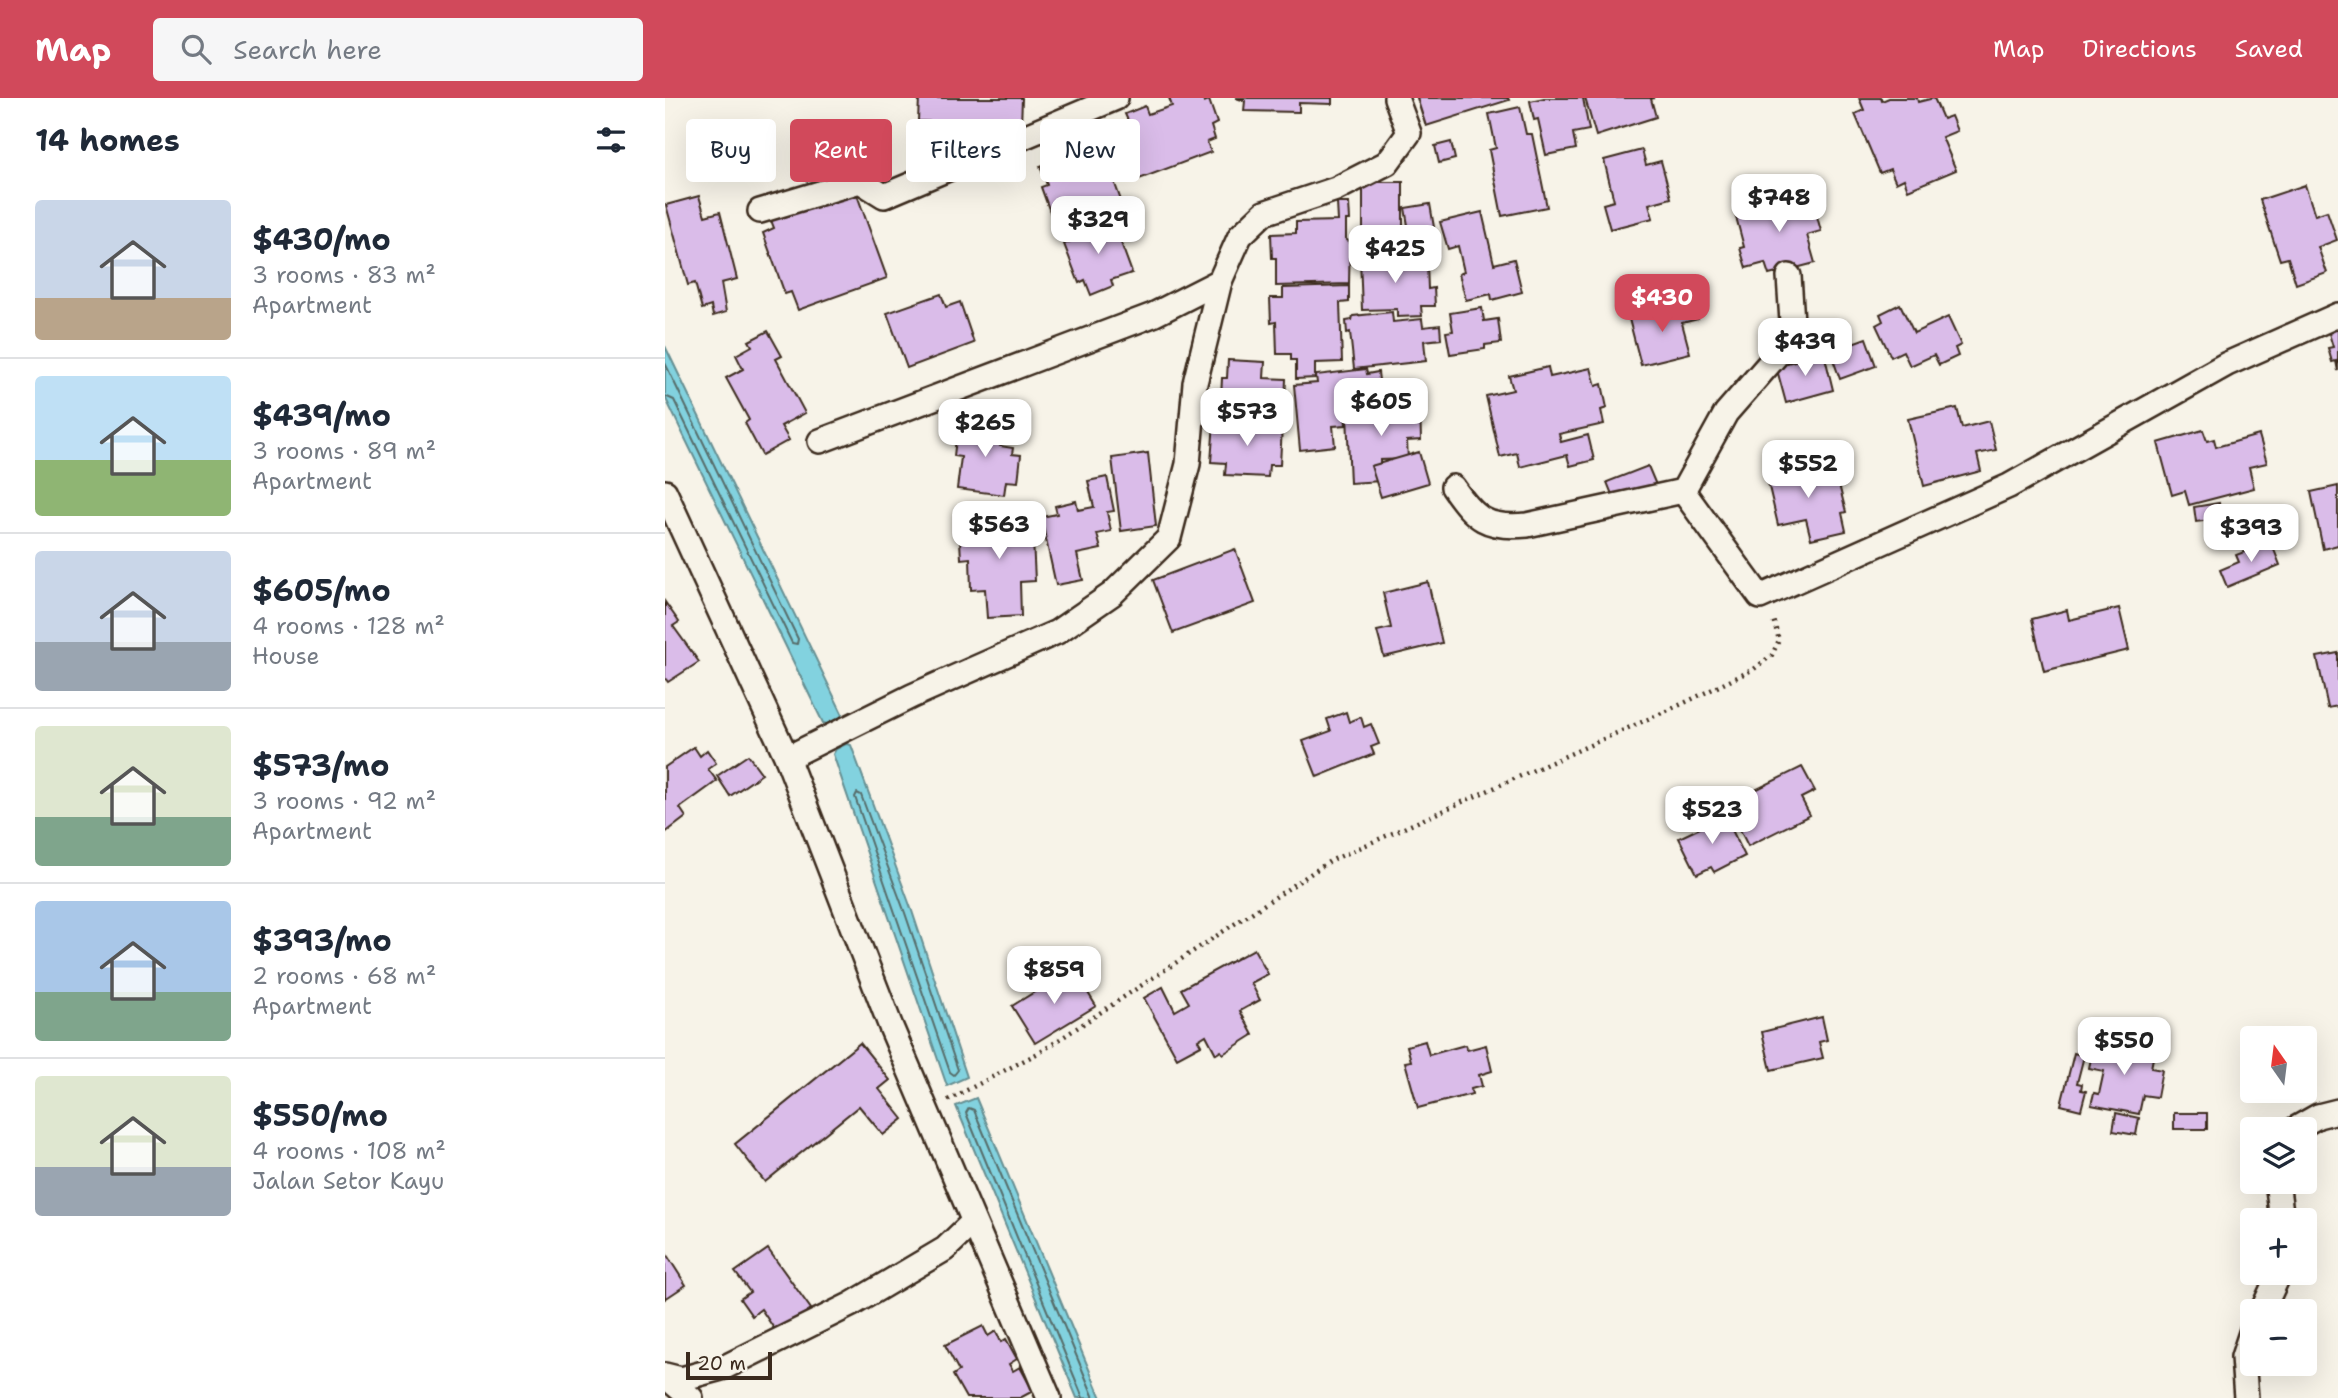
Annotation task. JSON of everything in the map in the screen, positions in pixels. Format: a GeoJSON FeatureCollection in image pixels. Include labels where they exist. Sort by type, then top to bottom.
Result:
{"type":"FeatureCollection","features":[{"type":"Feature","properties":{"kind":"street"},"geometry":{"type":"LineString","coordinates":[[760,211],[860,181],[884,195],[1116,98]]}},
{"type":"Feature","properties":{"kind":"street"},"geometry":{"type":"LineString","coordinates":[[787,758],[912,696],[1057,632],[1112,594],[1169,538],[1188,464],[1195,383],[1220,281],[1240,236],[1264,213],[1336,189],[1387,163],[1409,134],[1396,98]]}},
{"type":"Feature","properties":{"kind":"street"},"geometry":{"type":"LineString","coordinates":[[1453,487],[1471,512],[1487,523],[1507,527],[1683,491],[1726,413],[1782,349],[1790,335],[1792,322],[1789,276]]}},
{"type":"Feature","properties":{"kind":"street"},"geometry":{"type":"LineString","coordinates":[[820,441],[1153,315],[1220,281]]}},
{"type":"Feature","properties":{"kind":"street"},"geometry":{"type":"LineString","coordinates":[[1683,491],[1760,597],[2009,486],[2227,364],[2338,314]]}},
{"type":"Feature","properties":{"kind":"street"},"geometry":{"type":"LineString","coordinates":[[665,492],[787,758],[891,1027],[1049,1398]]}},
{"type":"Feature","properties":{"kind":"street"},"geometry":{"type":"LineString","coordinates":[[2316,1117],[2338,1111]]}},
{"type":"Feature","properties":{"kind":"street"},"geometry":{"type":"LineString","coordinates":[[665,1376],[681,1379],[725,1367],[852,1304],[945,1249],[973,1222]]}},
{"type":"Feature","properties":{"kind":"street"},"geometry":{"type":"LineString","coordinates":[[665,1376],[691,1398]]}},
{"type":"Feature","properties":{"kind":"street"},"geometry":{"type":"LineString","coordinates":[[2244,1376],[2246,1398]]}},
{"type":"Feature","properties":{"kind":"path"},"geometry":{"type":"LineString","coordinates":[[926,1110],[1042,1051],[1330,861],[1682,704],[1753,669],[1772,655],[1779,640],[1776,624],[1760,597]]}},
{"type":"Feature","properties":{"kind":"water"},"geometry":{"type":"Polygon","coordinates":[[[665,346],[842,713],[840,721],[830,725],[823,723],[665,397],[665,346]]]}},
{"type":"Feature","properties":{"kind":"water"},"geometry":{"type":"Polygon","coordinates":[[[846,744],[851,745],[912,911],[967,1077],[947,1086],[833,754],[836,749],[846,744]]]}},
{"type":"Feature","properties":{"kind":"water"},"geometry":{"type":"Polygon","coordinates":[[[976,1098],[1101,1398],[1077,1398],[956,1106],[976,1098]]]}},
{"type":"Feature","properties":{"kind":"building"},"geometry":{"type":"Polygon","coordinates":[[[919,98],[1022,98],[1021,119],[918,119],[919,98]]]}},
{"type":"Feature","properties":{"kind":"building"},"geometry":{"type":"Polygon","coordinates":[[[1169,98],[1203,98],[1204,102],[1209,100],[1217,123],[1211,126],[1215,139],[1207,142],[1211,152],[1140,179],[1140,119],[1127,119],[1125,114],[1145,106],[1148,114],[1172,106],[1169,98]]]}},
{"type":"Feature","properties":{"kind":"building"},"geometry":{"type":"Polygon","coordinates":[[[1236,98],[1332,98],[1332,104],[1299,103],[1299,112],[1244,111],[1245,101],[1236,98]]]}},
{"type":"Feature","properties":{"kind":"building"},"geometry":{"type":"Polygon","coordinates":[[[1417,98],[1508,98],[1509,100],[1426,126],[1417,98]]]}},
{"type":"Feature","properties":{"kind":"building"},"geometry":{"type":"Polygon","coordinates":[[[1544,98],[1583,98],[1589,130],[1573,133],[1576,149],[1546,155],[1538,119],[1534,120],[1530,101],[1544,98]]]}},
{"type":"Feature","properties":{"kind":"building"},"geometry":{"type":"Polygon","coordinates":[[[1585,98],[1654,98],[1651,99],[1656,117],[1596,136],[1585,98]]]}},
{"type":"Feature","properties":{"kind":"building"},"geometry":{"type":"Polygon","coordinates":[[[1859,98],[1881,98],[1882,101],[1889,98],[1917,98],[1918,102],[1934,98],[1943,119],[1951,116],[1957,131],[1942,137],[1956,170],[1908,190],[1904,179],[1896,183],[1890,169],[1880,173],[1855,114],[1864,110],[1859,98]]]}},
{"type":"Feature","properties":{"kind":"building"},"geometry":{"type":"Polygon","coordinates":[[[1520,107],[1526,134],[1532,134],[1547,207],[1502,216],[1489,150],[1496,148],[1489,114],[1520,107]]]}},
{"type":"Feature","properties":{"kind":"building"},"geometry":{"type":"Polygon","coordinates":[[[1451,142],[1455,159],[1439,163],[1435,146],[1451,142]]]}},
{"type":"Feature","properties":{"kind":"building"},"geometry":{"type":"Polygon","coordinates":[[[1642,150],[1646,165],[1661,161],[1671,198],[1649,204],[1653,218],[1610,229],[1603,204],[1614,201],[1604,160],[1642,150]]]}},
{"type":"Feature","properties":{"kind":"building"},"geometry":{"type":"Polygon","coordinates":[[[1046,182],[1114,182],[1123,206],[1057,231],[1041,187],[1047,185],[1046,182]]]}},
{"type":"Feature","properties":{"kind":"building"},"geometry":{"type":"Polygon","coordinates":[[[1363,182],[1403,182],[1403,244],[1363,244],[1363,182]]]}},
{"type":"Feature","properties":{"kind":"building"},"geometry":{"type":"Polygon","coordinates":[[[2305,185],[2315,215],[2327,211],[2337,240],[2318,247],[2327,273],[2296,284],[2288,258],[2280,260],[2260,200],[2305,185]]]}},
{"type":"Feature","properties":{"kind":"building"},"geometry":{"type":"Polygon","coordinates":[[[1810,191],[1821,231],[1807,235],[1815,263],[1769,275],[1765,263],[1746,268],[1740,248],[1744,247],[1735,213],[1810,191]]]}},
{"type":"Feature","properties":{"kind":"building"},"geometry":{"type":"Polygon","coordinates":[[[856,192],[887,278],[798,310],[791,292],[785,294],[763,233],[774,228],[769,215],[856,192]]]}},
{"type":"Feature","properties":{"kind":"building"},"geometry":{"type":"Polygon","coordinates":[[[699,196],[705,216],[720,212],[737,279],[721,283],[726,312],[713,316],[711,306],[702,309],[695,283],[688,285],[666,205],[699,196]]]}},
{"type":"Feature","properties":{"kind":"building"},"geometry":{"type":"Polygon","coordinates":[[[1337,203],[1349,203],[1350,220],[1346,220],[1346,240],[1350,241],[1349,284],[1276,286],[1276,258],[1272,258],[1271,234],[1296,233],[1296,222],[1338,221],[1337,203]]]}},
{"type":"Feature","properties":{"kind":"building"},"geometry":{"type":"Polygon","coordinates":[[[1430,204],[1436,239],[1411,243],[1405,208],[1430,204]]]}},
{"type":"Feature","properties":{"kind":"building"},"geometry":{"type":"Polygon","coordinates":[[[1482,212],[1494,264],[1514,259],[1522,292],[1492,300],[1491,294],[1466,300],[1459,274],[1464,272],[1458,246],[1448,249],[1440,222],[1482,212]]]}},
{"type":"Feature","properties":{"kind":"building"},"geometry":{"type":"Polygon","coordinates":[[[1112,218],[1132,273],[1111,280],[1113,286],[1091,295],[1085,280],[1079,283],[1064,244],[1076,239],[1074,233],[1112,218]]]}},
{"type":"Feature","properties":{"kind":"building"},"geometry":{"type":"Polygon","coordinates":[[[1386,251],[1386,258],[1422,257],[1422,263],[1427,263],[1428,289],[1434,288],[1435,306],[1421,306],[1422,316],[1397,317],[1397,309],[1362,310],[1360,258],[1370,258],[1370,252],[1386,251]]]}},
{"type":"Feature","properties":{"kind":"building"},"geometry":{"type":"Polygon","coordinates":[[[1349,286],[1349,302],[1340,303],[1342,362],[1315,363],[1315,378],[1296,379],[1296,360],[1291,360],[1291,354],[1277,354],[1276,322],[1271,323],[1270,298],[1283,298],[1283,288],[1349,286]]]}},
{"type":"Feature","properties":{"kind":"building"},"geometry":{"type":"Polygon","coordinates":[[[941,294],[946,307],[960,302],[974,343],[907,368],[887,313],[941,294]]]}},
{"type":"Feature","properties":{"kind":"building"},"geometry":{"type":"Polygon","coordinates":[[[1694,303],[1698,319],[1682,323],[1690,353],[1641,365],[1629,319],[1694,303]]]}},
{"type":"Feature","properties":{"kind":"building"},"geometry":{"type":"Polygon","coordinates":[[[1900,304],[1914,333],[1948,317],[1961,345],[1955,348],[1958,356],[1939,365],[1934,355],[1910,366],[1903,351],[1891,357],[1876,325],[1883,321],[1880,314],[1900,304]]]}},
{"type":"Feature","properties":{"kind":"building"},"geometry":{"type":"Polygon","coordinates":[[[1482,308],[1484,321],[1498,319],[1501,343],[1485,345],[1485,349],[1450,354],[1446,332],[1453,331],[1450,313],[1482,308]]]}},
{"type":"Feature","properties":{"kind":"building"},"geometry":{"type":"Polygon","coordinates":[[[1392,312],[1393,322],[1422,319],[1423,327],[1440,325],[1441,339],[1424,341],[1426,361],[1354,369],[1350,332],[1347,333],[1346,321],[1352,320],[1353,316],[1392,312]]]}},
{"type":"Feature","properties":{"kind":"building"},"geometry":{"type":"Polygon","coordinates":[[[2338,327],[2338,371],[2336,361],[2332,362],[2328,348],[2333,347],[2328,330],[2338,327]]]}},
{"type":"Feature","properties":{"kind":"building"},"geometry":{"type":"Polygon","coordinates":[[[768,331],[782,356],[776,359],[805,413],[781,426],[789,440],[762,455],[745,423],[749,420],[726,378],[743,369],[736,355],[752,346],[749,341],[768,331]]]}},
{"type":"Feature","properties":{"kind":"building"},"geometry":{"type":"Polygon","coordinates":[[[1866,338],[1876,366],[1840,379],[1830,351],[1866,338]]]}},
{"type":"Feature","properties":{"kind":"building"},"geometry":{"type":"Polygon","coordinates":[[[1824,353],[1833,390],[1786,403],[1776,366],[1824,353]]]}},
{"type":"Feature","properties":{"kind":"building"},"geometry":{"type":"Polygon","coordinates":[[[1228,360],[1265,362],[1264,378],[1286,379],[1285,402],[1275,401],[1273,421],[1220,418],[1222,378],[1227,378],[1228,360]]]}},
{"type":"Feature","properties":{"kind":"building"},"geometry":{"type":"Polygon","coordinates":[[[1548,367],[1550,377],[1591,368],[1596,386],[1602,384],[1607,408],[1601,410],[1604,424],[1559,434],[1561,442],[1588,435],[1594,460],[1570,466],[1567,455],[1520,467],[1517,453],[1500,457],[1486,396],[1513,390],[1509,376],[1548,367]]]}},
{"type":"Feature","properties":{"kind":"building"},"geometry":{"type":"Polygon","coordinates":[[[1366,369],[1367,374],[1378,372],[1381,398],[1368,400],[1369,405],[1364,405],[1364,410],[1345,412],[1346,425],[1333,426],[1335,446],[1300,450],[1294,385],[1317,383],[1316,375],[1366,369]]]}},
{"type":"Feature","properties":{"kind":"building"},"geometry":{"type":"Polygon","coordinates":[[[1404,400],[1404,407],[1420,406],[1421,440],[1407,441],[1408,459],[1380,460],[1381,481],[1350,483],[1347,414],[1382,412],[1381,401],[1404,400]]]}},
{"type":"Feature","properties":{"kind":"building"},"geometry":{"type":"Polygon","coordinates":[[[1957,408],[1962,428],[1989,421],[1996,450],[1977,454],[1981,471],[1924,486],[1908,419],[1957,408]]]}},
{"type":"Feature","properties":{"kind":"building"},"geometry":{"type":"Polygon","coordinates":[[[958,421],[1003,426],[1000,446],[1013,448],[1012,454],[1021,455],[1018,482],[1006,481],[1004,495],[957,489],[961,457],[954,456],[958,421]]]}},
{"type":"Feature","properties":{"kind":"building"},"geometry":{"type":"Polygon","coordinates":[[[1214,422],[1282,425],[1280,465],[1269,465],[1268,477],[1225,475],[1226,463],[1211,462],[1214,422]]]}},
{"type":"Feature","properties":{"kind":"building"},"geometry":{"type":"Polygon","coordinates":[[[2203,430],[2207,441],[2214,439],[2216,447],[2259,435],[2267,463],[2249,467],[2254,488],[2189,505],[2185,491],[2172,495],[2158,443],[2203,430]]]}},
{"type":"Feature","properties":{"kind":"building"},"geometry":{"type":"Polygon","coordinates":[[[1419,452],[1428,483],[1381,497],[1371,466],[1419,452]]]}},
{"type":"Feature","properties":{"kind":"building"},"geometry":{"type":"Polygon","coordinates":[[[1148,453],[1156,526],[1121,531],[1112,458],[1148,453]]]}},
{"type":"Feature","properties":{"kind":"building"},"geometry":{"type":"Polygon","coordinates":[[[1807,464],[1811,478],[1836,473],[1846,512],[1842,513],[1846,531],[1811,539],[1806,519],[1778,525],[1766,474],[1807,464]]]}},
{"type":"Feature","properties":{"kind":"building"},"geometry":{"type":"Polygon","coordinates":[[[1648,466],[1656,485],[1615,502],[1607,482],[1648,466]]]}},
{"type":"Feature","properties":{"kind":"building"},"geometry":{"type":"Polygon","coordinates":[[[1107,477],[1114,511],[1107,512],[1111,531],[1097,534],[1101,549],[1077,554],[1083,580],[1056,585],[1041,517],[1057,514],[1055,506],[1076,501],[1078,510],[1094,507],[1088,481],[1107,477]]]}},
{"type":"Feature","properties":{"kind":"building"},"geometry":{"type":"Polygon","coordinates":[[[2338,486],[2338,545],[2323,549],[2311,492],[2338,486]]]}},
{"type":"Feature","properties":{"kind":"building"},"geometry":{"type":"Polygon","coordinates":[[[2219,503],[2221,519],[2196,522],[2194,507],[2219,503]]]}},
{"type":"Feature","properties":{"kind":"building"},"geometry":{"type":"Polygon","coordinates":[[[1032,518],[1035,581],[1020,582],[1021,616],[987,618],[985,589],[971,590],[970,558],[961,559],[959,522],[1032,518]]]}},
{"type":"Feature","properties":{"kind":"building"},"geometry":{"type":"Polygon","coordinates":[[[2271,542],[2280,565],[2227,587],[2220,570],[2239,562],[2236,555],[2271,542]]]}},
{"type":"Feature","properties":{"kind":"building"},"geometry":{"type":"Polygon","coordinates":[[[1235,549],[1255,603],[1173,633],[1153,580],[1235,549]]]}},
{"type":"Feature","properties":{"kind":"building"},"geometry":{"type":"Polygon","coordinates":[[[1428,582],[1442,643],[1384,657],[1377,631],[1391,628],[1383,593],[1428,582]]]}},
{"type":"Feature","properties":{"kind":"building"},"geometry":{"type":"Polygon","coordinates":[[[665,602],[679,622],[673,626],[699,662],[668,682],[665,678],[665,602]]]}},
{"type":"Feature","properties":{"kind":"building"},"geometry":{"type":"Polygon","coordinates":[[[2119,608],[2129,650],[2044,671],[2032,619],[2067,610],[2069,620],[2119,608]]]}},
{"type":"Feature","properties":{"kind":"building"},"geometry":{"type":"Polygon","coordinates":[[[2338,653],[2338,706],[2328,708],[2317,657],[2338,653]]]}},
{"type":"Feature","properties":{"kind":"building"},"geometry":{"type":"Polygon","coordinates":[[[1346,712],[1349,722],[1361,717],[1364,727],[1371,724],[1379,744],[1371,747],[1374,754],[1317,777],[1303,741],[1331,731],[1327,719],[1346,712]]]}},
{"type":"Feature","properties":{"kind":"building"},"geometry":{"type":"Polygon","coordinates":[[[694,747],[700,756],[707,750],[716,763],[708,769],[717,781],[680,808],[686,817],[665,833],[665,767],[694,747]]]}},
{"type":"Feature","properties":{"kind":"building"},"geometry":{"type":"Polygon","coordinates":[[[748,755],[762,774],[730,796],[717,776],[748,755]]]}},
{"type":"Feature","properties":{"kind":"building"},"geometry":{"type":"Polygon","coordinates":[[[1802,767],[1815,791],[1801,798],[1810,815],[1748,846],[1731,812],[1741,807],[1737,799],[1802,767]]]}},
{"type":"Feature","properties":{"kind":"building"},"geometry":{"type":"Polygon","coordinates":[[[1725,816],[1745,856],[1714,872],[1711,867],[1697,874],[1679,838],[1725,816]]]}},
{"type":"Feature","properties":{"kind":"building"},"geometry":{"type":"Polygon","coordinates":[[[1254,949],[1268,974],[1251,983],[1260,1000],[1240,1011],[1253,1035],[1223,1054],[1221,1051],[1216,1054],[1206,1035],[1198,1040],[1201,1045],[1177,1058],[1144,998],[1163,987],[1175,1011],[1189,1003],[1181,989],[1254,949]]]}},
{"type":"Feature","properties":{"kind":"building"},"geometry":{"type":"Polygon","coordinates":[[[1073,968],[1096,1006],[1035,1043],[1012,1006],[1073,968]]]}},
{"type":"Feature","properties":{"kind":"building"},"geometry":{"type":"Polygon","coordinates":[[[1822,1017],[1827,1040],[1819,1042],[1823,1058],[1771,1070],[1762,1032],[1822,1017]]]}},
{"type":"Feature","properties":{"kind":"building"},"geometry":{"type":"Polygon","coordinates":[[[2114,1039],[2131,1042],[2129,1049],[2154,1053],[2151,1068],[2162,1070],[2157,1097],[2143,1095],[2139,1114],[2091,1105],[2094,1093],[2099,1094],[2104,1071],[2089,1068],[2094,1044],[2112,1048],[2114,1039]]]}},
{"type":"Feature","properties":{"kind":"building"},"geometry":{"type":"Polygon","coordinates":[[[1425,1041],[1429,1055],[1465,1045],[1467,1050],[1486,1045],[1492,1071],[1479,1075],[1482,1086],[1471,1089],[1472,1094],[1418,1108],[1405,1062],[1411,1061],[1407,1046],[1425,1041]]]}},
{"type":"Feature","properties":{"kind":"building"},"geometry":{"type":"Polygon","coordinates":[[[860,1043],[890,1080],[879,1089],[903,1119],[883,1135],[859,1106],[765,1182],[735,1144],[860,1043]]]}},
{"type":"Feature","properties":{"kind":"building"},"geometry":{"type":"Polygon","coordinates":[[[2074,1053],[2084,1056],[2077,1083],[2082,1084],[2081,1090],[2086,1091],[2081,1110],[2061,1105],[2074,1053]]]}},
{"type":"Feature","properties":{"kind":"building"},"geometry":{"type":"Polygon","coordinates":[[[2116,1113],[2139,1118],[2136,1135],[2113,1131],[2116,1113]]]}},
{"type":"Feature","properties":{"kind":"building"},"geometry":{"type":"Polygon","coordinates":[[[2174,1113],[2207,1113],[2207,1129],[2174,1129],[2174,1113]]]}},
{"type":"Feature","properties":{"kind":"building"},"geometry":{"type":"Polygon","coordinates":[[[768,1249],[811,1309],[777,1333],[761,1309],[752,1316],[740,1299],[750,1292],[735,1272],[768,1249]]]}},
{"type":"Feature","properties":{"kind":"building"},"geometry":{"type":"Polygon","coordinates":[[[665,1252],[686,1285],[665,1299],[665,1252]]]}},
{"type":"Feature","properties":{"kind":"building"},"geometry":{"type":"Polygon","coordinates":[[[983,1326],[988,1336],[996,1331],[1001,1342],[1006,1339],[1017,1359],[1009,1364],[1013,1371],[1020,1367],[1033,1391],[1020,1398],[966,1398],[953,1375],[959,1371],[945,1345],[983,1326]]]}}]}
